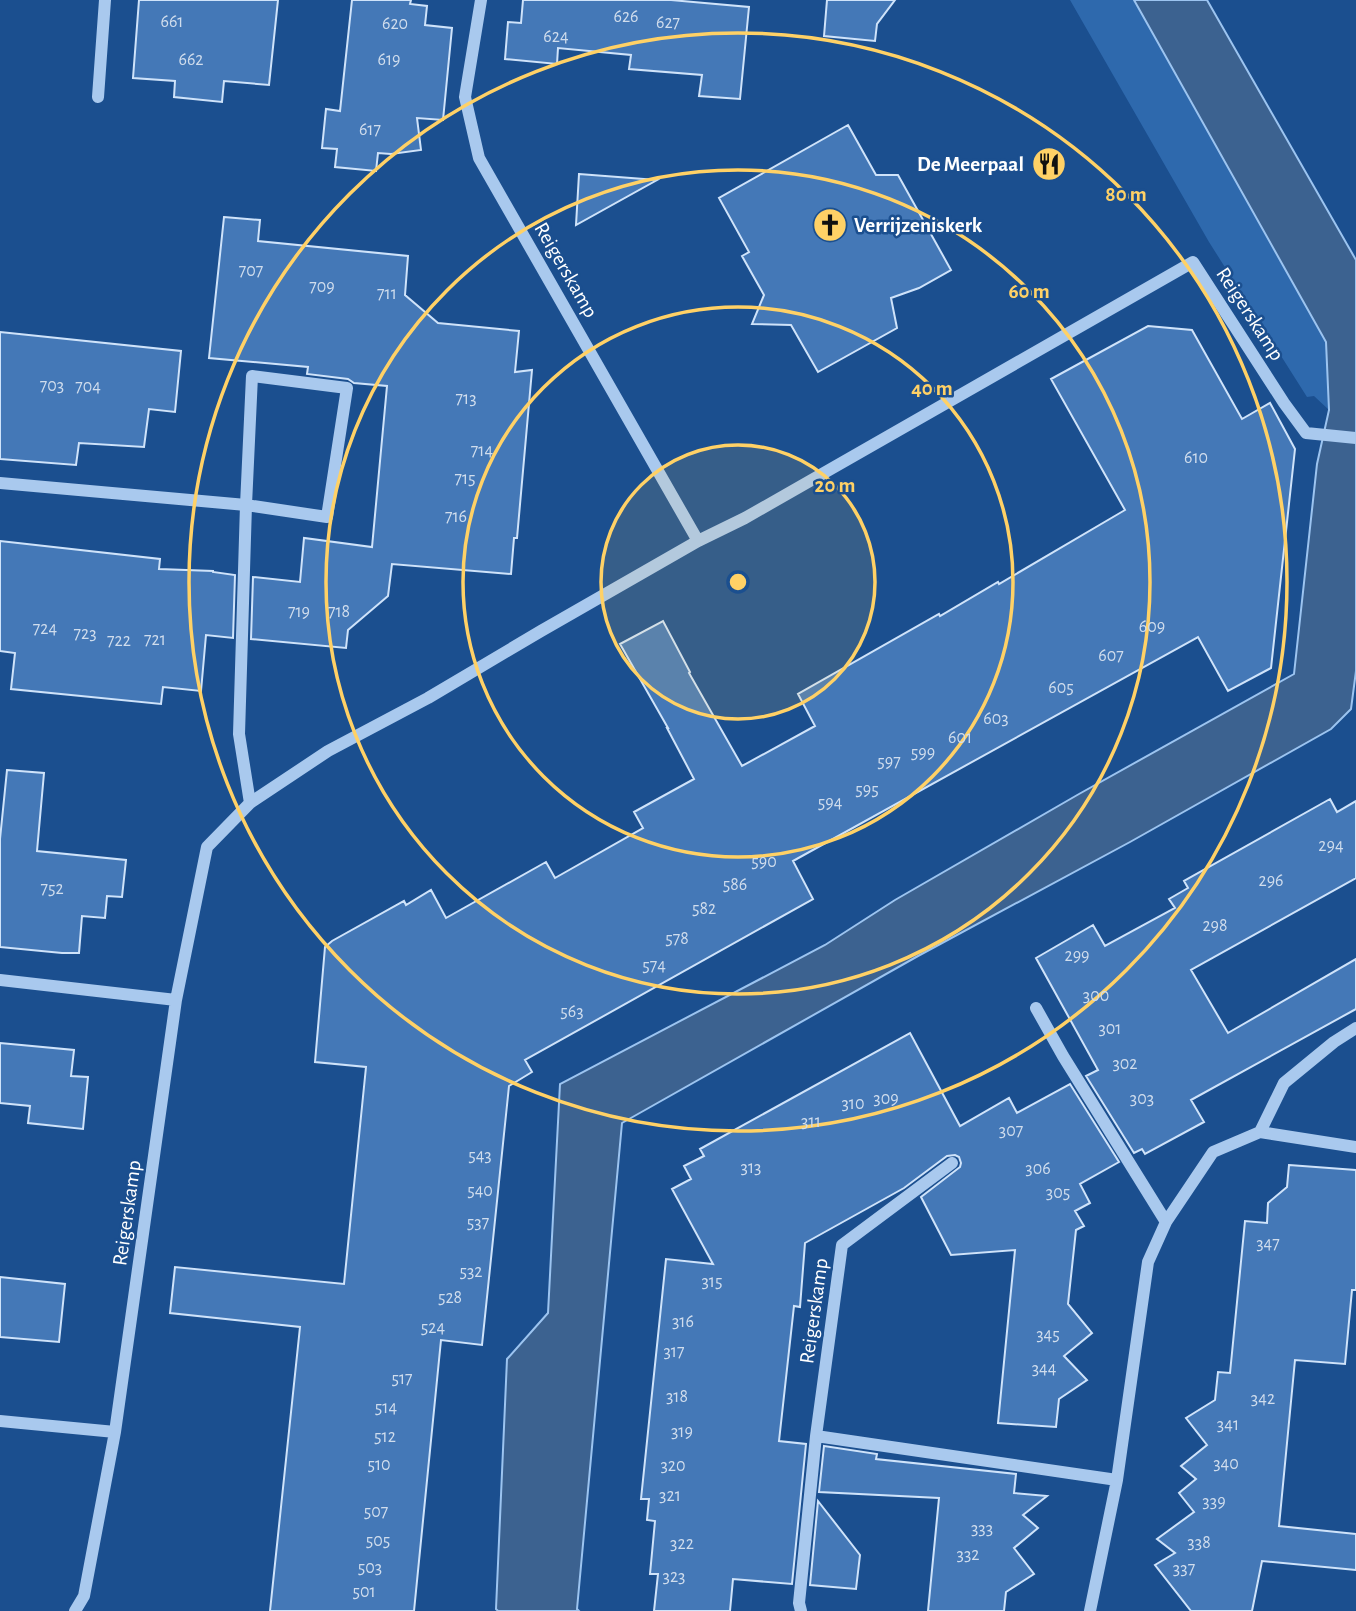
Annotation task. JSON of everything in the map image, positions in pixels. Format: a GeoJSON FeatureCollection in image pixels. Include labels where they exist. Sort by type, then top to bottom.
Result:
{"type":"FeatureCollection","features":[{"type":"Feature","properties":{"kind":"street"},"geometry":{"type":"LineString","coordinates":[[99,97],[105,0]]}},
{"type":"Feature","properties":{"kind":"street","name":"Reigerskamp"},"geometry":{"type":"LineString","coordinates":[[481,0],[465,97],[479,158],[698,541]]}},
{"type":"Feature","properties":{"kind":"street","name":"Reigerskamp"},"geometry":{"type":"LineString","coordinates":[[75,1611],[84,1596],[116,1432],[176,1000],[207,846],[250,803],[328,751],[428,698],[698,541],[745,518],[1193,262],[1306,433],[1356,438]]}},
{"type":"Feature","properties":{"kind":"street"},"geometry":{"type":"LineString","coordinates":[[0,483],[246,505],[327,517],[347,388],[252,376],[246,505],[239,734],[250,803]]}},
{"type":"Feature","properties":{"kind":"street"},"geometry":{"type":"LineString","coordinates":[[0,979],[176,1000]]}},
{"type":"Feature","properties":{"kind":"street"},"geometry":{"type":"LineString","coordinates":[[1036,1008],[1166,1222]]}},
{"type":"Feature","properties":{"kind":"street"},"geometry":{"type":"LineString","coordinates":[[1260,1132],[1284,1083],[1334,1042],[1356,1028]]}},
{"type":"Feature","properties":{"kind":"street"},"geometry":{"type":"LineString","coordinates":[[1090,1611],[1117,1480],[1148,1262],[1166,1222],[1213,1152],[1260,1132],[1356,1147]]}},
{"type":"Feature","properties":{"kind":"street","name":"Reigerskamp"},"geometry":{"type":"LineString","coordinates":[[801,1611],[799,1603],[817,1436],[842,1245],[952,1163]]}},
{"type":"Feature","properties":{"kind":"street"},"geometry":{"type":"LineString","coordinates":[[0,1421],[116,1432]]}},
{"type":"Feature","properties":{"kind":"street"},"geometry":{"type":"LineString","coordinates":[[817,1436],[1117,1480]]}},
{"type":"Feature","properties":{"kind":"shaded area"},"geometry":{"type":"Polygon","coordinates":[[[1070,0],[1134,0],[1326,342],[1329,410],[1314,396],[1307,397],[1209,242],[1070,0]]]}},
{"type":"Feature","properties":{"kind":"shaded area"},"geometry":{"type":"Polygon","coordinates":[[[1134,0],[1207,0],[1356,260],[1356,671],[1351,709],[1331,729],[1130,842],[918,956],[622,1123],[577,1609],[579,1611],[498,1611],[507,1359],[548,1313],[560,1084],[825,945],[895,900],[1294,674],[1317,464],[1329,410],[1326,342],[1134,0]]]}},
{"type":"Feature","properties":{"kind":"building"},"geometry":{"type":"Polygon","coordinates":[[[139,0],[278,0],[269,85],[224,81],[222,102],[174,97],[175,81],[133,78],[139,0]]]}},
{"type":"Feature","properties":{"kind":"building"},"geometry":{"type":"Polygon","coordinates":[[[352,0],[411,0],[410,4],[427,6],[425,25],[452,28],[443,120],[417,118],[421,150],[378,153],[376,171],[335,167],[337,149],[322,148],[326,109],[340,111],[352,0]]]}},
{"type":"Feature","properties":{"kind":"building"},"geometry":{"type":"Polygon","coordinates":[[[523,0],[671,0],[749,7],[740,99],[699,96],[702,75],[629,69],[631,55],[558,48],[557,64],[505,59],[508,22],[521,23],[523,0]]]}},
{"type":"Feature","properties":{"kind":"building"},"geometry":{"type":"Polygon","coordinates":[[[827,0],[895,0],[877,24],[875,41],[824,36],[827,0]]]}},
{"type":"Feature","properties":{"kind":"building","name":"Verrijzeniskerk"},"geometry":{"type":"Polygon","coordinates":[[[848,125],[876,175],[898,175],[951,270],[919,288],[891,298],[897,328],[818,372],[791,325],[752,324],[764,295],[742,256],[749,252],[719,198],[848,125]]]}},
{"type":"Feature","properties":{"kind":"building"},"geometry":{"type":"Polygon","coordinates":[[[579,174],[657,180],[576,225],[579,174]]]}},
{"type":"Feature","properties":{"kind":"building"},"geometry":{"type":"Polygon","coordinates":[[[224,217],[260,220],[258,241],[408,256],[405,295],[438,323],[519,331],[515,372],[532,370],[517,538],[514,538],[511,574],[392,564],[388,596],[348,630],[346,648],[251,639],[253,577],[300,582],[304,538],[372,547],[387,386],[307,374],[308,367],[209,358],[224,217]]]}},
{"type":"Feature","properties":{"kind":"building"},"geometry":{"type":"Polygon","coordinates":[[[1148,326],[1192,330],[1242,419],[1270,403],[1295,449],[1271,668],[1228,691],[1198,637],[793,861],[813,899],[525,1060],[532,1072],[509,1086],[482,1345],[441,1340],[414,1611],[270,1611],[300,1327],[170,1313],[175,1267],[344,1284],[366,1067],[315,1062],[325,947],[404,901],[406,905],[431,890],[446,918],[546,862],[555,878],[643,828],[634,812],[694,779],[620,644],[663,621],[742,766],[815,726],[798,694],[939,614],[940,616],[998,582],[999,584],[1125,510],[1051,379],[1148,326]]]}},
{"type":"Feature","properties":{"kind":"building"},"geometry":{"type":"Polygon","coordinates":[[[0,332],[181,351],[175,412],[149,409],[144,447],[79,443],[76,465],[0,459],[0,332]]]}},
{"type":"Feature","properties":{"kind":"building"},"geometry":{"type":"Polygon","coordinates":[[[0,541],[160,559],[159,569],[213,571],[235,575],[233,638],[206,635],[201,691],[163,687],[161,704],[11,689],[15,653],[0,651],[0,541]]]}},
{"type":"Feature","properties":{"kind":"building"},"geometry":{"type":"Polygon","coordinates":[[[7,770],[44,773],[37,851],[126,860],[122,897],[107,896],[105,918],[82,916],[79,953],[0,947],[0,839],[7,770]]]}},
{"type":"Feature","properties":{"kind":"building"},"geometry":{"type":"Polygon","coordinates":[[[1330,799],[1337,812],[1356,801],[1356,878],[1191,970],[1228,1033],[1356,959],[1356,1009],[1191,1100],[1204,1122],[1145,1154],[1142,1149],[1134,1153],[1086,1076],[1098,1070],[1036,958],[1093,925],[1105,946],[1175,908],[1169,899],[1188,888],[1184,881],[1330,799]]]}},
{"type":"Feature","properties":{"kind":"building"},"geometry":{"type":"Polygon","coordinates":[[[910,1033],[960,1126],[1009,1098],[1017,1113],[1070,1084],[1119,1162],[1080,1184],[1090,1203],[1075,1211],[1084,1226],[1076,1230],[1068,1304],[1092,1333],[1064,1356],[1087,1380],[1059,1399],[1056,1427],[998,1423],[1015,1250],[951,1255],[921,1197],[960,1167],[959,1157],[947,1156],[904,1188],[805,1243],[800,1307],[794,1306],[779,1441],[806,1444],[792,1584],[733,1579],[730,1611],[654,1611],[658,1574],[650,1574],[655,1521],[647,1520],[649,1499],[641,1499],[666,1259],[713,1264],[672,1189],[691,1179],[684,1166],[704,1156],[700,1149],[910,1033]]]}},
{"type":"Feature","properties":{"kind":"building"},"geometry":{"type":"Polygon","coordinates":[[[0,1043],[74,1050],[71,1076],[88,1077],[83,1129],[28,1123],[30,1106],[0,1103],[0,1043]]]}},
{"type":"Feature","properties":{"kind":"building"},"geometry":{"type":"Polygon","coordinates":[[[1289,1165],[1356,1170],[1356,1290],[1352,1290],[1345,1364],[1295,1360],[1279,1526],[1356,1534],[1356,1570],[1262,1561],[1252,1611],[1191,1611],[1155,1565],[1175,1553],[1157,1539],[1194,1512],[1179,1493],[1196,1479],[1181,1466],[1207,1445],[1186,1418],[1215,1400],[1218,1372],[1230,1373],[1245,1221],[1267,1223],[1268,1203],[1287,1187],[1289,1165]]]}},
{"type":"Feature","properties":{"kind":"building"},"geometry":{"type":"Polygon","coordinates":[[[0,1277],[65,1284],[59,1342],[0,1337],[0,1277]]]}},
{"type":"Feature","properties":{"kind":"building"},"geometry":{"type":"Polygon","coordinates":[[[824,1446],[877,1454],[876,1459],[1016,1474],[1014,1493],[1047,1496],[1023,1515],[1038,1528],[1014,1548],[1034,1574],[1006,1592],[1004,1611],[928,1611],[939,1498],[819,1492],[824,1446]]]}},
{"type":"Feature","properties":{"kind":"building"},"geometry":{"type":"Polygon","coordinates":[[[818,1501],[860,1555],[856,1589],[810,1585],[818,1501]]]}},
{"type":"Feature","properties":{"kind":"place","name":"De Meerpaal"},"geometry":{"type":"Point","coordinates":[1049,164]}},
{"type":"Feature","properties":{"kind":"place","name":"Verrijzeniskerk"},"geometry":{"type":"Point","coordinates":[830,225]}}]}
